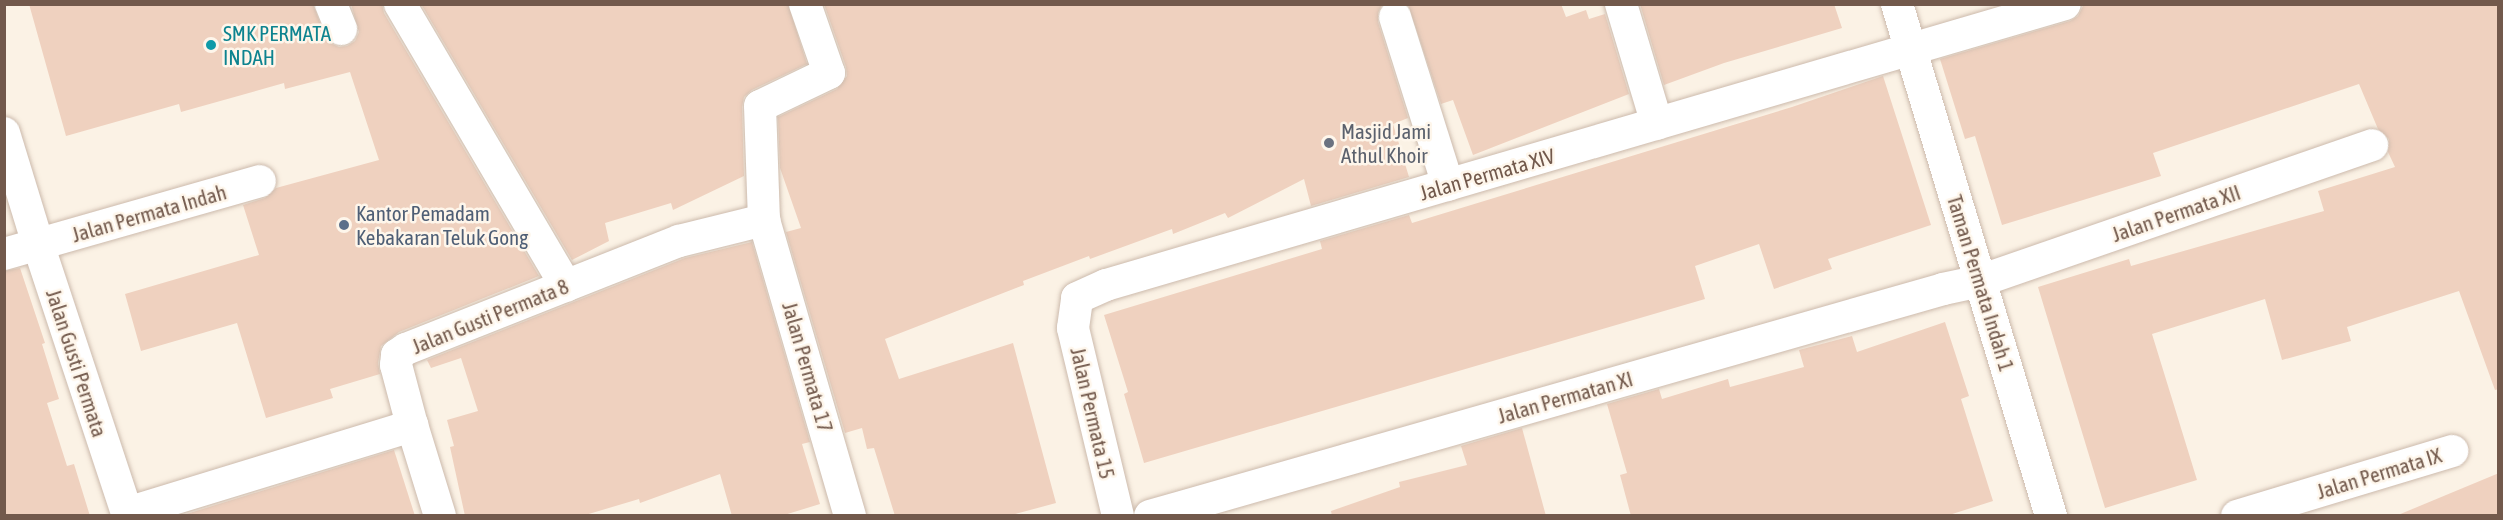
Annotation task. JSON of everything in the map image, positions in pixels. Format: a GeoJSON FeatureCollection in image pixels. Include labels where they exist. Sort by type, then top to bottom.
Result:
{"type":"FeatureCollection","features":[{"type":"Feature","properties":{"kind":"street"},"geometry":{"type":"LineString","coordinates":[[400,4],[566,286]]}},
{"type":"Feature","properties":{"kind":"street","name":"Jalan Permata 17"},"geometry":{"type":"LineString","coordinates":[[805,4],[829,73],[760,106],[764,219],[850,516]]}},
{"type":"Feature","properties":{"kind":"street"},"geometry":{"type":"LineString","coordinates":[[1621,4],[1657,124]]}},
{"type":"Feature","properties":{"kind":"street","name":"Taman Permata Indah 1"},"geometry":{"type":"LineString","coordinates":[[1897,4],[2051,516]]}},
{"type":"Feature","properties":{"kind":"street","name":"Jalan Permata XIV"},"geometry":{"type":"LineString","coordinates":[[1073,309],[1077,298],[1106,285],[2065,4]]}},
{"type":"Feature","properties":{"kind":"street"},"geometry":{"type":"LineString","coordinates":[[1395,17],[1448,185]]}},
{"type":"Feature","properties":{"kind":"street","name":"Jalan Gusti Permata"},"geometry":{"type":"LineString","coordinates":[[4,133],[127,514]]}},
{"type":"Feature","properties":{"kind":"street","name":"Jalan Permata XII"},"geometry":{"type":"LineString","coordinates":[[1980,281],[2373,145]]}},
{"type":"Feature","properties":{"kind":"street","name":"Jalan Permata Indah"},"geometry":{"type":"LineString","coordinates":[[38,244],[260,181]]}},
{"type":"Feature","properties":{"kind":"street","name":"Jalan Gusti Permata 8"},"geometry":{"type":"LineString","coordinates":[[412,424],[396,365],[397,356],[412,346],[679,241],[764,219]]}},
{"type":"Feature","properties":{"kind":"street"},"geometry":{"type":"LineString","coordinates":[[4,254],[38,244]]}},
{"type":"Feature","properties":{"kind":"street","name":"Jalan Permatan XI"},"geometry":{"type":"LineString","coordinates":[[1150,516],[1931,293],[1980,281]]}},
{"type":"Feature","properties":{"kind":"street","name":"Jalan Permata 15"},"geometry":{"type":"LineString","coordinates":[[1073,309],[1073,328],[1118,516]]}},
{"type":"Feature","properties":{"kind":"street"},"geometry":{"type":"LineString","coordinates":[[127,514],[394,432],[412,424],[440,516]]}},
{"type":"Feature","properties":{"kind":"street","name":"Jalan Permata IX"},"geometry":{"type":"LineString","coordinates":[[2237,516],[2452,451]]}},
{"type":"Feature","properties":{"kind":"building"},"geometry":{"type":"Polygon","coordinates":[[[29,4],[313,4],[325,36],[330,43],[339,47],[347,46],[355,41],[359,32],[351,4],[382,4],[384,13],[539,276],[399,332],[381,346],[378,363],[380,374],[330,389],[333,398],[266,418],[237,323],[141,351],[125,294],[259,255],[243,205],[265,198],[276,188],[379,160],[350,72],[285,89],[284,83],[181,112],[179,104],[66,136],[29,4]]]}},
{"type":"Feature","properties":{"kind":"building"},"geometry":{"type":"Polygon","coordinates":[[[421,4],[788,4],[807,64],[752,90],[744,97],[742,107],[744,176],[673,210],[671,203],[605,223],[609,241],[572,260],[421,4]]]}},
{"type":"Feature","properties":{"kind":"building"},"geometry":{"type":"Polygon","coordinates":[[[824,4],[1382,4],[1378,13],[1378,22],[1408,118],[1393,124],[1409,177],[1311,206],[1304,179],[1228,218],[1225,213],[1173,234],[1172,229],[1090,259],[1089,256],[1023,281],[1024,285],[885,339],[899,379],[1013,343],[1056,503],[1008,516],[895,516],[874,448],[867,449],[862,428],[845,433],[786,232],[801,228],[780,168],[778,117],[837,89],[847,76],[824,4]]]}},
{"type":"Feature","properties":{"kind":"building"},"geometry":{"type":"Polygon","coordinates":[[[1408,4],[1561,4],[1566,17],[1586,10],[1589,19],[1605,14],[1629,94],[1473,155],[1453,100],[1441,104],[1408,4]]]}},
{"type":"Feature","properties":{"kind":"building"},"geometry":{"type":"Polygon","coordinates":[[[1640,4],[1834,4],[1842,28],[1724,63],[1664,85],[1640,4]]]}},
{"type":"Feature","properties":{"kind":"building"},"geometry":{"type":"Polygon","coordinates":[[[2089,4],[2499,4],[2499,389],[2495,390],[2459,291],[2347,327],[2351,341],[2282,360],[2265,299],[2152,334],[2197,480],[2105,508],[2038,287],[2129,259],[2131,266],[2324,211],[2318,191],[2395,167],[2388,152],[2389,139],[2378,129],[2359,84],[2153,153],[2161,176],[2002,225],[1975,136],[1965,139],[1940,59],[2070,21],[2078,16],[2083,6],[2089,4]]]}},
{"type":"Feature","properties":{"kind":"building"},"geometry":{"type":"Polygon","coordinates":[[[1883,76],[1931,225],[1828,259],[1832,269],[1774,289],[1759,244],[1695,266],[1705,299],[1144,463],[1124,394],[1128,392],[1104,315],[1322,249],[1320,241],[1409,215],[1412,223],[1792,107],[1883,76]]]}},
{"type":"Feature","properties":{"kind":"building"},"geometry":{"type":"Polygon","coordinates":[[[752,242],[810,442],[802,444],[820,504],[781,516],[732,516],[720,474],[640,503],[639,499],[582,516],[465,516],[450,447],[454,446],[447,420],[478,411],[461,358],[431,368],[427,360],[685,258],[752,242]]]}},
{"type":"Feature","properties":{"kind":"building"},"geometry":{"type":"Polygon","coordinates":[[[20,268],[45,343],[42,344],[59,399],[47,403],[67,466],[74,464],[90,516],[4,516],[4,271],[20,268]]]}},
{"type":"Feature","properties":{"kind":"building"},"geometry":{"type":"Polygon","coordinates":[[[1945,322],[1969,396],[1961,399],[1993,501],[1946,516],[1631,516],[1620,475],[1627,473],[1607,404],[1659,389],[1662,399],[1728,379],[1730,387],[1804,367],[1799,350],[1852,336],[1857,352],[1945,322]]]}},
{"type":"Feature","properties":{"kind":"building"},"geometry":{"type":"Polygon","coordinates":[[[1522,428],[1546,516],[1332,516],[1331,511],[1400,487],[1399,482],[1467,465],[1461,446],[1522,428]]]}},
{"type":"Feature","properties":{"kind":"building"},"geometry":{"type":"Polygon","coordinates":[[[394,450],[415,516],[180,516],[394,450]]]}},
{"type":"Feature","properties":{"kind":"building"},"geometry":{"type":"Polygon","coordinates":[[[2499,473],[2499,516],[2398,516],[2398,515],[2499,473]]]}},
{"type":"Feature","properties":{"kind":"place","name":"SMK PERMATA INDAH"},"geometry":{"type":"Point","coordinates":[211,45]}},
{"type":"Feature","properties":{"kind":"place","name":"Masjid Jami Athul Khoir"},"geometry":{"type":"Point","coordinates":[1329,143]}},
{"type":"Feature","properties":{"kind":"place","name":"Kantor Pemadam Kebakaran Teluk Gong"},"geometry":{"type":"Point","coordinates":[344,225]}}]}
